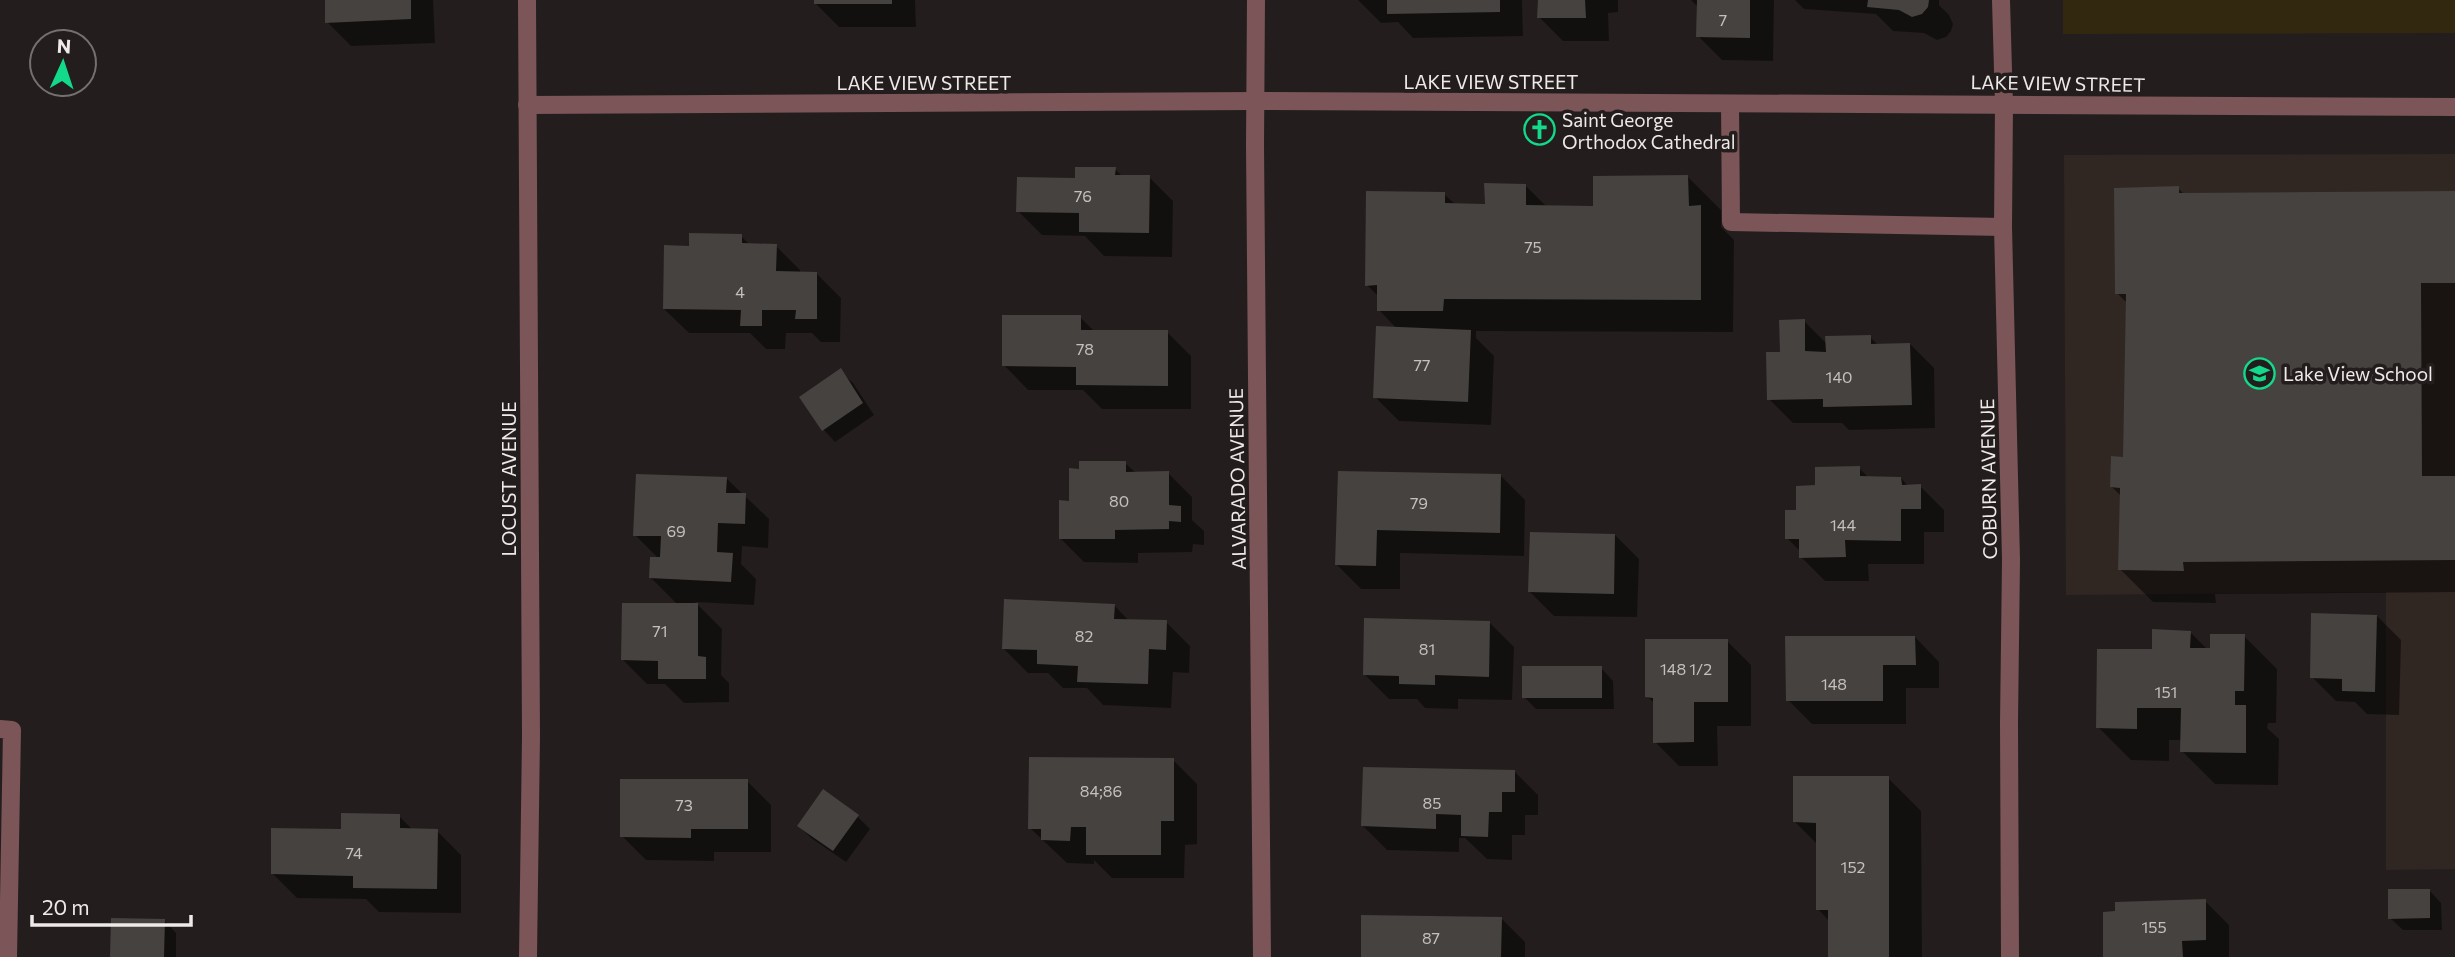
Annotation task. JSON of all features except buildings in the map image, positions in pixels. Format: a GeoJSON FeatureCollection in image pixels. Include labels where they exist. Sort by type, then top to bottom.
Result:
{"type":"FeatureCollection","features":[{"type":"Feature","properties":{"kind":"street","name":"LOCUST AVENUE"},"geometry":{"type":"LineString","coordinates":[[527,0],[531,736],[528,957]]}},
{"type":"Feature","properties":{"kind":"street","name":"ALVARADO AVENUE"},"geometry":{"type":"LineString","coordinates":[[1256,0],[1262,957]]}},
{"type":"Feature","properties":{"kind":"street","name":"COBURN AVENUE"},"geometry":{"type":"LineString","coordinates":[[2001,0],[2011,560],[2010,957]]}},
{"type":"Feature","properties":{"kind":"street","name":"LAKE VIEW STREET"},"geometry":{"type":"LineString","coordinates":[[527,106],[1255,101],[2455,107]]}},
{"type":"Feature","properties":{"kind":"street"},"geometry":{"type":"LineString","coordinates":[[1730,104],[1731,222],[2003,227]]}},
{"type":"Feature","properties":{"kind":"street"},"geometry":{"type":"LineString","coordinates":[[0,729],[12,730],[8,957]]}},
{"type":"Feature","properties":{"kind":"shaded area"},"geometry":{"type":"Polygon","coordinates":[[[2063,0],[2455,0],[2455,33],[2063,34],[2063,0]]]}},
{"type":"Feature","properties":{"kind":"shaded area","name":"Lake View School"},"geometry":{"type":"Polygon","coordinates":[[[2455,154],[2455,869],[2386,870],[2386,592],[2066,595],[2064,155],[2455,154]]]}},
{"type":"Feature","properties":{"kind":"place","name":"Saint George Orthodox Cathedral"},"geometry":{"type":"Point","coordinates":[1539,130]}},
{"type":"Feature","properties":{"kind":"place","name":"Lake View School"},"geometry":{"type":"Point","coordinates":[2260,373]}}]}
